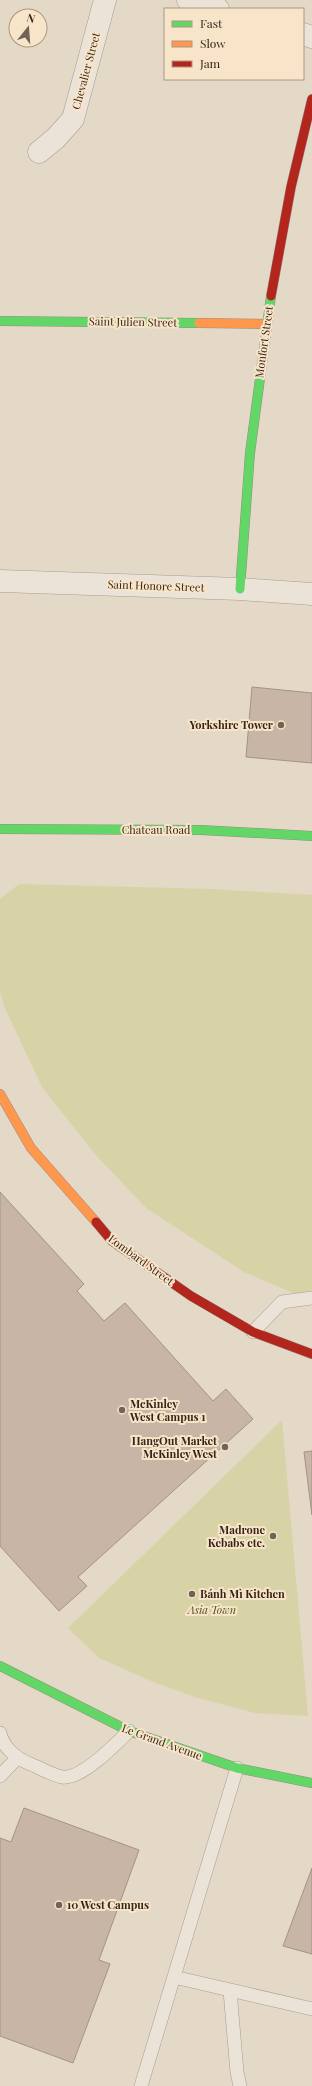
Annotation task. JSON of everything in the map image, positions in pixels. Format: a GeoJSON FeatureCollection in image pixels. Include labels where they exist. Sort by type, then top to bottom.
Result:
{"type":"FeatureCollection","features":[{"type":"Feature","properties":{"kind":"street","name":"Chevalier Street"},"geometry":{"type":"LineString","coordinates":[[39,152],[56,138],[73,118],[104,0]]}},
{"type":"Feature","properties":{"kind":"street"},"geometry":{"type":"LineString","coordinates":[[188,0],[215,8]]}},
{"type":"Feature","properties":{"kind":"street","name":"Monfort Street"},"geometry":{"type":"LineString","coordinates":[[240,589],[250,455],[266,324],[282,229],[312,99]]}},
{"type":"Feature","properties":{"kind":"street","name":"Saint Julien Street"},"geometry":{"type":"LineString","coordinates":[[0,321],[266,324]]}},
{"type":"Feature","properties":{"kind":"street","name":"Saint Honore Street"},"geometry":{"type":"LineString","coordinates":[[0,582],[240,589],[312,594]]}},
{"type":"Feature","properties":{"kind":"street","name":"Chateau Road"},"geometry":{"type":"LineString","coordinates":[[0,829],[201,830],[312,836]]}},
{"type":"Feature","properties":{"kind":"street","name":"Lombard Street"},"geometry":{"type":"LineString","coordinates":[[0,1094],[31,1148],[112,1241],[192,1296],[253,1332],[312,1354]]}},
{"type":"Feature","properties":{"kind":"street","name":"Le Grand Avenue"},"geometry":{"type":"LineString","coordinates":[[0,1666],[129,1731],[237,1768],[312,1783]]}},
{"type":"Feature","properties":{"kind":"lane"},"geometry":{"type":"LineString","coordinates":[[253,1332],[282,1302],[312,1298]]}},
{"type":"Feature","properties":{"kind":"lane"},"geometry":{"type":"LineString","coordinates":[[0,1733],[1,1739],[17,1758],[63,1777],[80,1772],[97,1761],[129,1731]]}},
{"type":"Feature","properties":{"kind":"lane"},"geometry":{"type":"LineString","coordinates":[[0,1776],[17,1758]]}},
{"type":"Feature","properties":{"kind":"lane"},"geometry":{"type":"LineString","coordinates":[[141,2086],[237,1768]]}},
{"type":"Feature","properties":{"kind":"lane"},"geometry":{"type":"LineString","coordinates":[[174,1977],[312,2009]]}},
{"type":"Feature","properties":{"kind":"lane"},"geometry":{"type":"LineString","coordinates":[[230,1991],[237,2072],[240,2086]]}},
{"type":"Feature","properties":{"kind":"green space"},"geometry":{"type":"Polygon","coordinates":[[[19,884],[212,889],[312,895],[312,1301],[244,1272],[146,1208],[94,1153],[42,1087],[4,1006],[0,991],[0,899],[19,884]]]}},
{"type":"Feature","properties":{"kind":"green space","name":"Asia Town"},"geometry":{"type":"Polygon","coordinates":[[[282,1420],[308,1716],[255,1713],[195,1697],[151,1681],[99,1658],[68,1628],[282,1420]]]}},
{"type":"Feature","properties":{"kind":"building","name":"Yorkshire Tower"},"geometry":{"type":"Polygon","coordinates":[[[252,687],[312,693],[312,763],[246,757],[252,687]]]}},
{"type":"Feature","properties":{"kind":"building","name":"McKinley West Campus 1"},"geometry":{"type":"Polygon","coordinates":[[[0,1192],[84,1284],[77,1291],[104,1321],[125,1303],[213,1401],[226,1389],[253,1419],[78,1577],[87,1586],[59,1611],[0,1546],[0,1192]]]}},
{"type":"Feature","properties":{"kind":"building"},"geometry":{"type":"Polygon","coordinates":[[[312,1451],[312,1515],[304,1452],[312,1451]]]}},
{"type":"Feature","properties":{"kind":"building","name":"10 West Campus"},"geometry":{"type":"Polygon","coordinates":[[[24,1808],[139,1850],[99,1960],[110,1964],[73,2063],[0,2036],[0,1838],[11,1842],[24,1808]]]}},
{"type":"Feature","properties":{"kind":"building"},"geometry":{"type":"Polygon","coordinates":[[[312,1868],[312,1954],[283,1946],[312,1868]]]}},
{"type":"Feature","properties":{"kind":"traffic: fast"},"geometry":{"type":"LineString","coordinates":[[240,589],[250,453],[271,296]]}},
{"type":"Feature","properties":{"kind":"traffic: fast"},"geometry":{"type":"LineString","coordinates":[[0,321],[199,323]]}},
{"type":"Feature","properties":{"kind":"traffic: fast"},"geometry":{"type":"LineString","coordinates":[[0,829],[201,830],[312,836]]}},
{"type":"Feature","properties":{"kind":"traffic: fast"},"geometry":{"type":"LineString","coordinates":[[0,1666],[129,1731],[237,1768],[312,1783]]}},
{"type":"Feature","properties":{"kind":"traffic: slow"},"geometry":{"type":"LineString","coordinates":[[199,323],[266,324]]}},
{"type":"Feature","properties":{"kind":"traffic: slow"},"geometry":{"type":"LineString","coordinates":[[0,1094],[31,1148],[96,1222]]}},
{"type":"Feature","properties":{"kind":"traffic: jam"},"geometry":{"type":"LineString","coordinates":[[271,296],[291,187],[312,99]]}},
{"type":"Feature","properties":{"kind":"traffic: jam"},"geometry":{"type":"LineString","coordinates":[[96,1222],[112,1241],[191,1296],[253,1332],[312,1354]]}},
{"type":"Feature","properties":{"kind":"place","name":"Yorkshire Tower"},"geometry":{"type":"Point","coordinates":[281,725]}},
{"type":"Feature","properties":{"kind":"place","name":"McKinley West Campus 1"},"geometry":{"type":"Point","coordinates":[122,1410]}},
{"type":"Feature","properties":{"kind":"place","name":"HangOut Market McKinley West"},"geometry":{"type":"Point","coordinates":[225,1447]}},
{"type":"Feature","properties":{"kind":"place","name":"Madrone Kebabs etc."},"geometry":{"type":"Point","coordinates":[273,1536]}},
{"type":"Feature","properties":{"kind":"place","name":"Bánh Mì Kitchen"},"geometry":{"type":"Point","coordinates":[192,1594]}},
{"type":"Feature","properties":{"kind":"place","name":"10 West Campus"},"geometry":{"type":"Point","coordinates":[59,1905]}}]}
